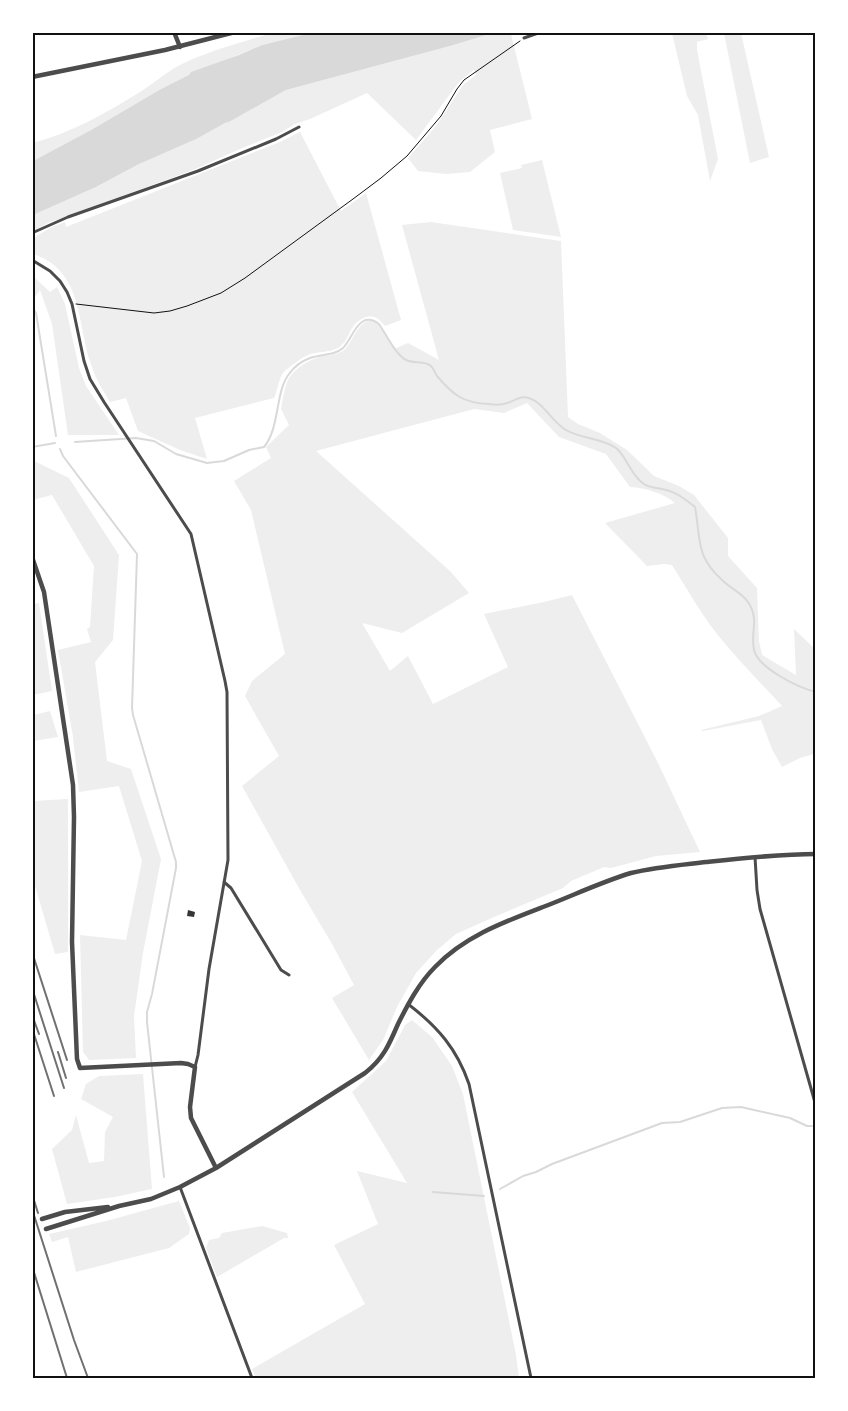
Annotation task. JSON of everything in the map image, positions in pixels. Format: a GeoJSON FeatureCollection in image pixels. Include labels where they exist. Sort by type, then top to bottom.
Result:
{"type":"FeatureCollection","features":[{"type":"Feature","properties":{"kind":"street"},"geometry":{"type":"LineString","coordinates":[[174,32],[180,47]]}},
{"type":"Feature","properties":{"kind":"street"},"geometry":{"type":"LineString","coordinates":[[32,77],[180,47],[235,32]]}},
{"type":"Feature","properties":{"kind":"street"},"geometry":{"type":"LineString","coordinates":[[524,38],[541,32]]}},
{"type":"Feature","properties":{"kind":"street"},"geometry":{"type":"LineString","coordinates":[[32,233],[68,217],[198,171],[283,136],[299,127]]}},
{"type":"Feature","properties":{"kind":"street"},"geometry":{"type":"LineString","coordinates":[[32,260],[50,271],[67,292],[72,304],[84,361],[95,389],[190,534],[225,681],[227,692],[228,860],[209,969],[190,1107],[191,1118],[216,1168]]}},
{"type":"Feature","properties":{"kind":"street"},"geometry":{"type":"LineString","coordinates":[[32,557],[44,592],[73,786],[72,942],[77,1059],[80,1068],[181,1063],[188,1064],[194,1068]]}},
{"type":"Feature","properties":{"kind":"street"},"geometry":{"type":"LineString","coordinates":[[46,1229],[120,1206],[151,1199],[180,1187],[216,1168],[358,1078],[375,1065],[386,1050],[408,1004],[428,974],[445,957],[466,941],[491,928],[627,875],[663,867],[755,856],[816,854]]}},
{"type":"Feature","properties":{"kind":"street"},"geometry":{"type":"LineString","coordinates":[[755,856],[760,909],[816,1106]]}},
{"type":"Feature","properties":{"kind":"street"},"geometry":{"type":"LineString","coordinates":[[224,882],[231,888],[281,970],[289,975]]}},
{"type":"Feature","properties":{"kind":"street"},"geometry":{"type":"LineString","coordinates":[[408,1004],[432,1024],[450,1044],[469,1084],[531,1378]]}},
{"type":"Feature","properties":{"kind":"street"},"geometry":{"type":"LineString","coordinates":[[180,1187],[252,1378]]}},
{"type":"Feature","properties":{"kind":"street"},"geometry":{"type":"LineString","coordinates":[[42,1219],[65,1212],[120,1206]]}},
{"type":"Feature","properties":{"kind":"path"},"geometry":{"type":"LineString","coordinates":[[72,304],[164,312],[187,306],[221,293],[245,278],[402,161],[436,122],[464,80],[524,38]]}},
{"type":"Feature","properties":{"kind":"shaded area"},"geometry":{"type":"Polygon","coordinates":[[[272,33],[311,33],[262,45],[190,75],[161,89],[33,161],[33,143],[61,134],[101,115],[140,92],[173,69],[189,61],[225,47],[272,33]]]}},
{"type":"Feature","properties":{"kind":"shaded area"},"geometry":{"type":"Polygon","coordinates":[[[311,33],[493,33],[286,90],[196,139],[33,215],[33,161],[189,75],[191,72],[262,45],[311,33]]]}},
{"type":"Feature","properties":{"kind":"shaded area"},"geometry":{"type":"Polygon","coordinates":[[[493,33],[522,33],[511,34],[532,119],[490,130],[495,152],[470,172],[446,174],[418,171],[408,158],[436,126],[463,85],[476,75],[474,70],[459,82],[416,140],[367,93],[193,170],[48,223],[33,231],[33,215],[96,187],[139,164],[229,122],[286,90],[493,33]]]}},
{"type":"Feature","properties":{"kind":"shaded area"},"geometry":{"type":"Polygon","coordinates":[[[672,33],[706,33],[708,39],[697,42],[697,50],[718,159],[710,181],[698,115],[687,96],[672,33]]]}},
{"type":"Feature","properties":{"kind":"shaded area"},"geometry":{"type":"Polygon","coordinates":[[[724,33],[741,33],[769,157],[750,163],[724,33]]]}},
{"type":"Feature","properties":{"kind":"shaded area"},"geometry":{"type":"Polygon","coordinates":[[[300,132],[341,211],[366,193],[401,320],[385,326],[374,317],[366,317],[352,328],[346,340],[338,348],[306,356],[285,371],[280,378],[274,398],[195,418],[207,459],[180,450],[138,431],[126,398],[110,402],[101,387],[92,367],[75,298],[69,284],[61,272],[49,262],[33,254],[33,238],[52,227],[65,222],[66,227],[280,142],[300,132]]]}},
{"type":"Feature","properties":{"kind":"shaded area"},"geometry":{"type":"Polygon","coordinates":[[[542,160],[561,237],[513,230],[500,173],[522,168],[521,165],[542,160]]]}},
{"type":"Feature","properties":{"kind":"shaded area"},"geometry":{"type":"Polygon","coordinates":[[[431,222],[561,241],[568,417],[578,424],[600,433],[627,450],[654,476],[679,486],[694,495],[728,538],[728,556],[757,588],[759,641],[762,655],[796,675],[794,629],[815,649],[815,757],[814,754],[800,758],[782,767],[772,749],[761,720],[701,730],[759,716],[782,706],[717,634],[672,565],[647,566],[605,523],[675,503],[665,496],[654,492],[630,487],[606,454],[559,437],[527,403],[504,413],[474,409],[316,451],[451,572],[469,593],[402,633],[362,623],[390,671],[408,656],[433,704],[508,667],[484,614],[572,595],[657,761],[700,852],[656,856],[611,868],[604,867],[571,881],[563,888],[456,934],[437,950],[416,973],[397,1007],[383,1040],[369,1060],[332,998],[354,985],[242,786],[279,756],[245,696],[252,681],[285,654],[251,510],[234,481],[271,458],[266,447],[289,425],[281,409],[286,386],[291,375],[299,367],[310,361],[343,351],[366,322],[372,321],[378,324],[394,349],[408,343],[439,360],[402,225],[431,222]]]}},
{"type":"Feature","properties":{"kind":"shaded area"},"geometry":{"type":"Polygon","coordinates":[[[33,276],[50,292],[57,287],[65,304],[79,368],[86,386],[119,435],[68,435],[52,324],[40,290],[33,300],[33,276]]]}},
{"type":"Feature","properties":{"kind":"shaded area"},"geometry":{"type":"Polygon","coordinates":[[[32,460],[69,478],[119,555],[113,640],[95,662],[107,761],[131,769],[161,859],[143,953],[134,1016],[136,1058],[89,1060],[83,1052],[80,935],[126,940],[142,861],[119,786],[79,792],[73,737],[58,650],[91,642],[87,629],[90,627],[94,566],[52,495],[33,500],[32,460]]]}},
{"type":"Feature","properties":{"kind":"shaded area"},"geometry":{"type":"Polygon","coordinates":[[[39,603],[52,691],[33,695],[33,604],[39,603]]]}},
{"type":"Feature","properties":{"kind":"shaded area"},"geometry":{"type":"Polygon","coordinates":[[[50,711],[58,737],[33,741],[33,715],[50,711]]]}},
{"type":"Feature","properties":{"kind":"shaded area"},"geometry":{"type":"Polygon","coordinates":[[[68,799],[68,952],[55,954],[33,879],[33,801],[68,799]]]}},
{"type":"Feature","properties":{"kind":"shaded area"},"geometry":{"type":"Polygon","coordinates":[[[412,1020],[432,1037],[452,1066],[463,1094],[516,1355],[519,1378],[256,1378],[252,1369],[365,1304],[334,1245],[378,1224],[357,1171],[407,1183],[352,1092],[386,1061],[405,1025],[412,1020]]]}},
{"type":"Feature","properties":{"kind":"shaded area"},"geometry":{"type":"Polygon","coordinates":[[[143,1074],[152,1189],[67,1204],[52,1149],[72,1130],[76,1115],[89,1163],[104,1161],[105,1132],[113,1117],[81,1099],[86,1084],[99,1076],[143,1074]]]}},
{"type":"Feature","properties":{"kind":"shaded area"},"geometry":{"type":"Polygon","coordinates":[[[179,1201],[190,1228],[189,1234],[169,1248],[76,1272],[68,1237],[52,1242],[49,1234],[106,1221],[179,1201]]]}},
{"type":"Feature","properties":{"kind":"shaded area"},"geometry":{"type":"Polygon","coordinates":[[[262,1226],[287,1233],[288,1238],[284,1238],[217,1277],[206,1248],[209,1240],[219,1238],[222,1233],[262,1226]]]}},
{"type":"Feature","properties":{"kind":"building"},"geometry":{"type":"Polygon","coordinates":[[[188,910],[195,912],[194,917],[187,916],[188,910]]]}},
{"type":"Feature","properties":{"kind":"waterway"},"geometry":{"type":"LineString","coordinates":[[32,307],[36,313],[56,436]]}},
{"type":"Feature","properties":{"kind":"waterway"},"geometry":{"type":"LineString","coordinates":[[75,442],[136,438],[154,441],[176,454],[207,463],[224,461],[249,450],[264,447],[273,430],[281,390],[291,371],[307,359],[339,351],[347,343],[361,322],[372,320],[379,324],[394,349],[402,357],[409,361],[428,364],[443,383],[459,397],[472,402],[494,405],[505,404],[523,397],[534,400],[566,430],[604,442],[616,448],[640,481],[646,485],[671,492],[684,498],[695,507],[701,546],[707,563],[752,608],[754,620],[753,644],[757,657],[763,664],[780,676],[816,692]]}},
{"type":"Feature","properties":{"kind":"waterway"},"geometry":{"type":"LineString","coordinates":[[32,447],[55,443]]}},
{"type":"Feature","properties":{"kind":"waterway"},"geometry":{"type":"LineString","coordinates":[[60,449],[63,456],[137,554],[132,708],[176,862],[147,1012],[164,1177]]}},
{"type":"Feature","properties":{"kind":"waterway"},"geometry":{"type":"LineString","coordinates":[[500,1189],[523,1176],[552,1164],[662,1123],[680,1122],[722,1108],[741,1107],[790,1118],[807,1126],[812,1126]]}},
{"type":"Feature","properties":{"kind":"waterway"},"geometry":{"type":"LineString","coordinates":[[433,1192],[484,1196]]}},
{"type":"Feature","properties":{"kind":"railway"},"geometry":{"type":"LineString","coordinates":[[32,952],[67,1060]]}},
{"type":"Feature","properties":{"kind":"railway"},"geometry":{"type":"LineString","coordinates":[[32,988],[64,1088]]}},
{"type":"Feature","properties":{"kind":"railway"},"geometry":{"type":"LineString","coordinates":[[32,1015],[39,1034]]}},
{"type":"Feature","properties":{"kind":"railway"},"geometry":{"type":"LineString","coordinates":[[32,1028],[54,1096]]}},
{"type":"Feature","properties":{"kind":"railway"},"geometry":{"type":"LineString","coordinates":[[58,1052],[66,1078]]}},
{"type":"Feature","properties":{"kind":"railway"},"geometry":{"type":"LineString","coordinates":[[32,1194],[38,1213]]}},
{"type":"Feature","properties":{"kind":"railway"},"geometry":{"type":"LineString","coordinates":[[32,1209],[88,1378]]}},
{"type":"Feature","properties":{"kind":"railway"},"geometry":{"type":"LineString","coordinates":[[32,1266],[67,1378]]}}]}
